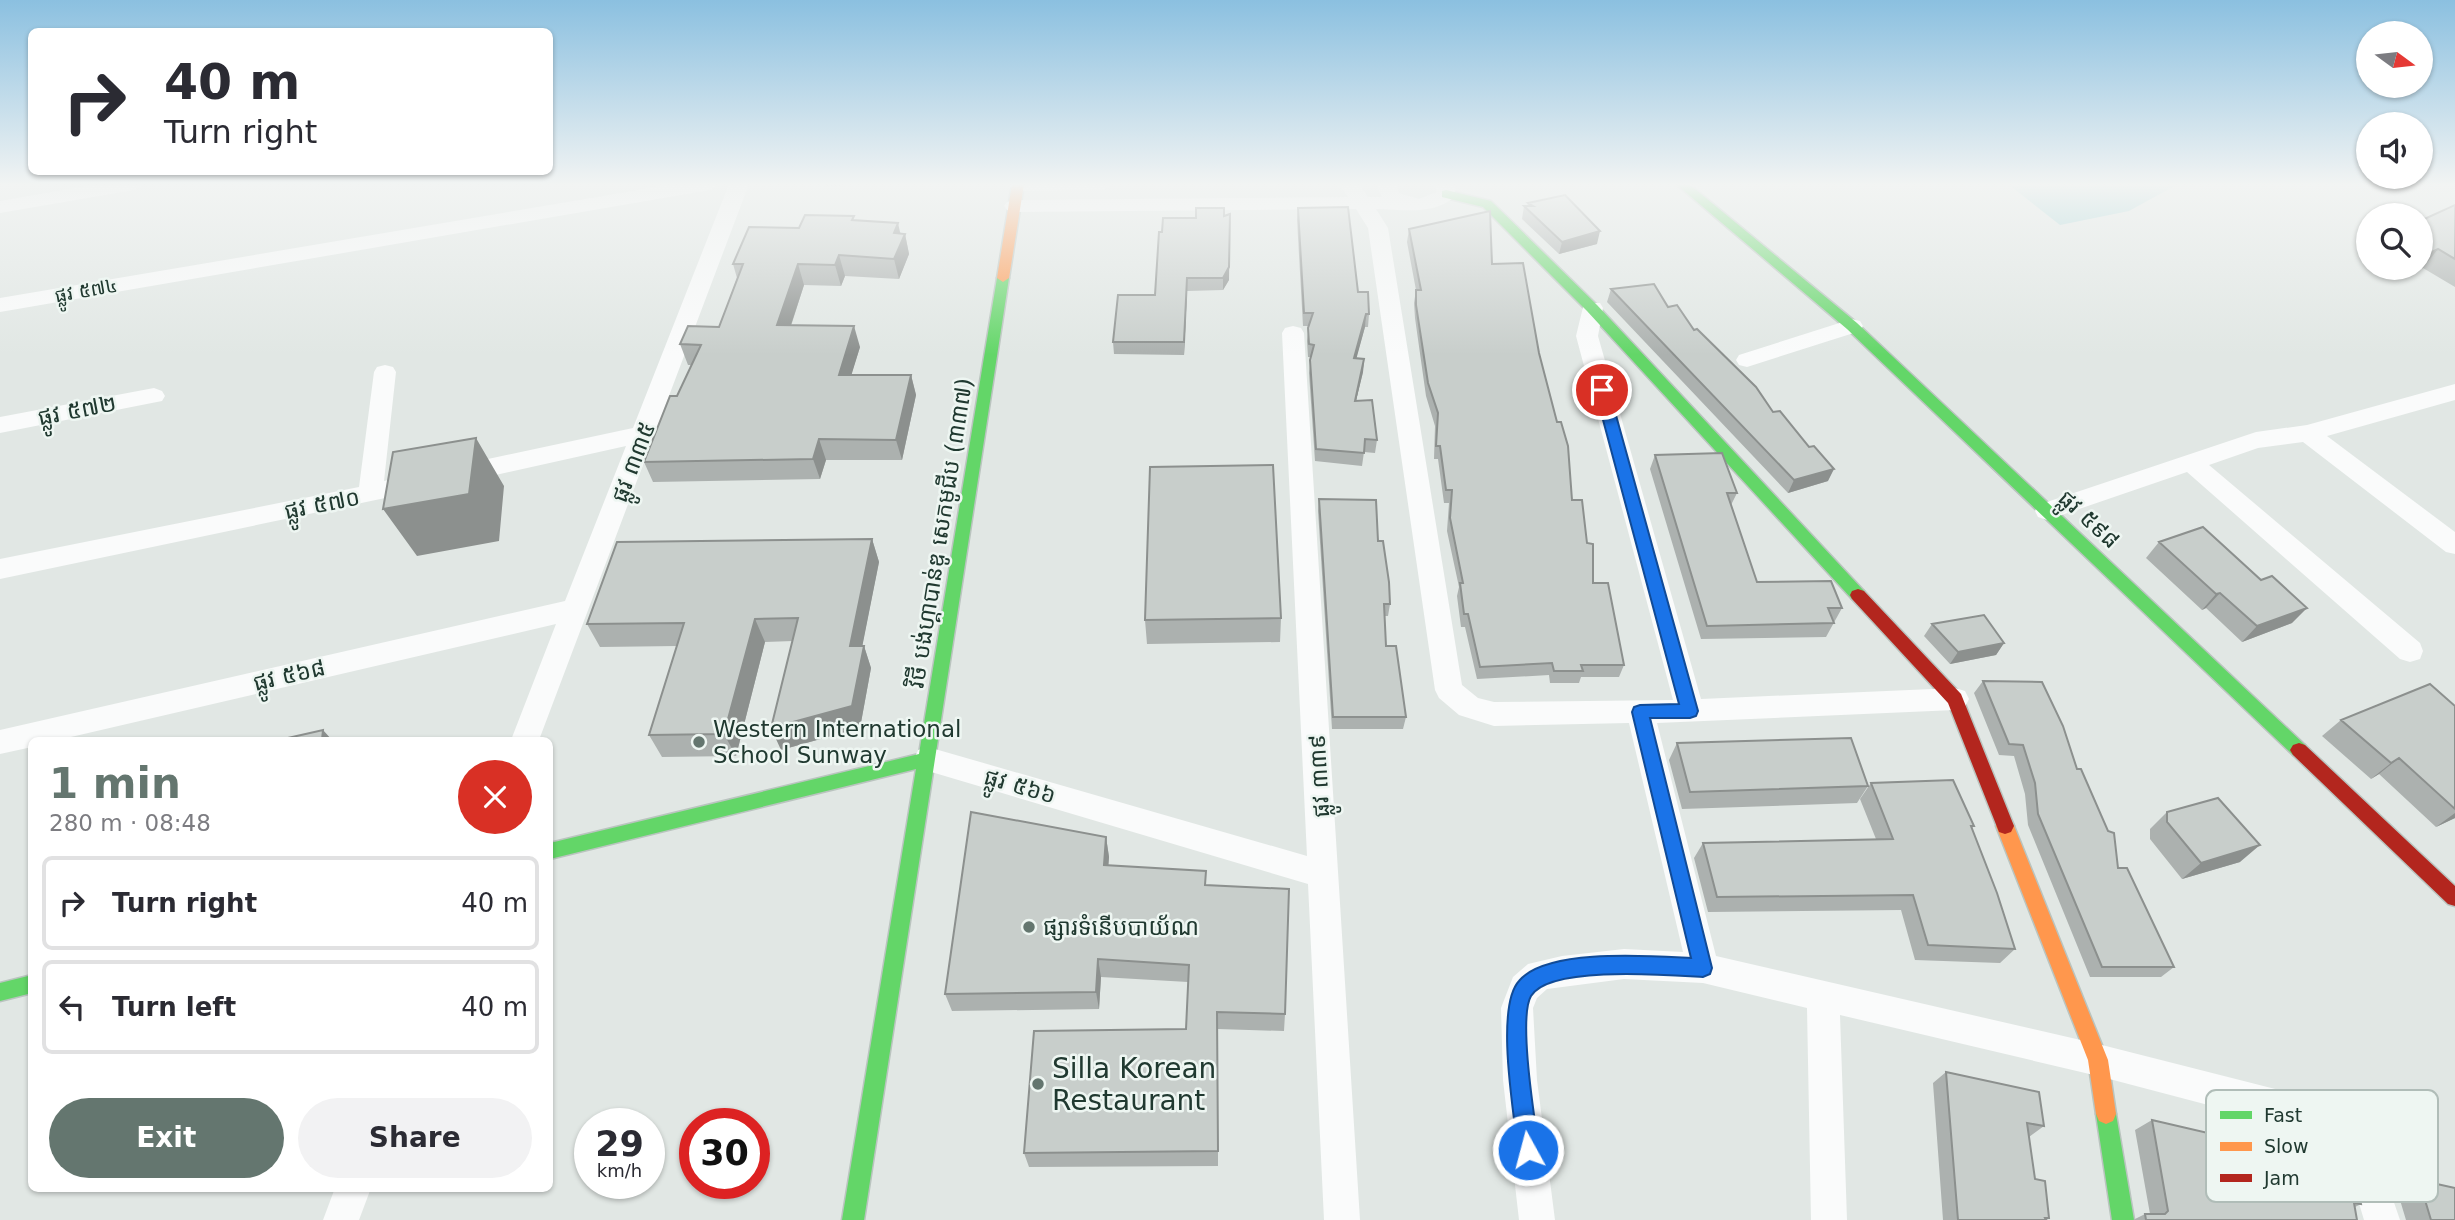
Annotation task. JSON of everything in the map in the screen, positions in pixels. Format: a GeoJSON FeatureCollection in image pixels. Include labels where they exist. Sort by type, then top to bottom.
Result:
{"type":"FeatureCollection","features":[{"type":"Feature","properties":{"kind":"street","name":"ផ្លូវ ៥៧៤"},"geometry":{"type":"LineString","coordinates":[[0,305],[376,241]]}},
{"type":"Feature","properties":{"kind":"street","name":"ផ្លូវ ៣៣៥"},"geometry":{"type":"LineString","coordinates":[[526,737],[717,241]]}},
{"type":"Feature","properties":{"kind":"street","name":"វិថី បង់ហ្គាបាន់ឌូ សេកមូជីប (៣៣៧)"},"geometry":{"type":"LineString","coordinates":[[853,1220],[1009,241]]}},
{"type":"Feature","properties":{"kind":"street"},"geometry":{"type":"LineString","coordinates":[[1380,241],[1449,690],[1469,707],[1494,714],[1640,712],[1955,699]]}},
{"type":"Feature","properties":{"kind":"street"},"geometry":{"type":"LineString","coordinates":[[1524,241],[1592,308],[1955,699],[2098,1060],[2123,1220]]}},
{"type":"Feature","properties":{"kind":"street","name":"ផ្លូវ ៥៩៨"},"geometry":{"type":"LineString","coordinates":[[1753,241],[1852,326],[2452,892]]}},
{"type":"Feature","properties":{"kind":"street"},"geometry":{"type":"LineString","coordinates":[[1592,308],[1587,336],[1690,711]]}},
{"type":"Feature","properties":{"kind":"street"},"geometry":{"type":"LineString","coordinates":[[1747,360],[1852,326]]}},
{"type":"Feature","properties":{"kind":"street","name":"ផ្លូវ ៣៣៩"},"geometry":{"type":"LineString","coordinates":[[1293,333],[1342,1220]]}},
{"type":"Feature","properties":{"kind":"street"},"geometry":{"type":"LineString","coordinates":[[370,494],[385,372]]}},
{"type":"Feature","properties":{"kind":"street"},"geometry":{"type":"LineString","coordinates":[[2047,511],[2256,440],[2307,433],[2455,392]]}},
{"type":"Feature","properties":{"kind":"street","name":"ផ្លូវ ៥៧២"},"geometry":{"type":"LineString","coordinates":[[0,425],[154,396]]}},
{"type":"Feature","properties":{"kind":"street"},"geometry":{"type":"LineString","coordinates":[[2432,399],[2455,415]]}},
{"type":"Feature","properties":{"kind":"street"},"geometry":{"type":"LineString","coordinates":[[2307,433],[2455,545]]}},
{"type":"Feature","properties":{"kind":"street","name":"ផ្លូវ ៥៧០"},"geometry":{"type":"LineString","coordinates":[[0,569],[370,494],[643,434]]}},
{"type":"Feature","properties":{"kind":"street"},"geometry":{"type":"LineString","coordinates":[[2192,463],[2410,651]]}},
{"type":"Feature","properties":{"kind":"street","name":"ផ្លូវ ៥៦៨"},"geometry":{"type":"LineString","coordinates":[[0,742],[577,609]]}},
{"type":"Feature","properties":{"kind":"street"},"geometry":{"type":"LineString","coordinates":[[1640,712],[1703,968]]}},
{"type":"Feature","properties":{"kind":"street"},"geometry":{"type":"LineString","coordinates":[[553,850],[928,759]]}},
{"type":"Feature","properties":{"kind":"street","name":"ផ្លូវ ៥៦៦"},"geometry":{"type":"LineString","coordinates":[[928,759],[1324,875]]}},
{"type":"Feature","properties":{"kind":"street"},"geometry":{"type":"LineString","coordinates":[[1537,1220],[1520,1080],[1517,1007],[1524,988],[1539,975],[1624,964],[1703,968],[2098,1060],[2214,1090]]}},
{"type":"Feature","properties":{"kind":"street"},"geometry":{"type":"LineString","coordinates":[[0,992],[28,985]]}},
{"type":"Feature","properties":{"kind":"street"},"geometry":{"type":"LineString","coordinates":[[1823,995],[1829,1220]]}},
{"type":"Feature","properties":{"kind":"street"},"geometry":{"type":"LineString","coordinates":[[341,1220],[352,1192]]}},
{"type":"Feature","properties":{"kind":"street"},"geometry":{"type":"LineString","coordinates":[[2376,1202],[2382,1220]]}},
{"type":"Feature","properties":{"kind":"building"},"geometry":{"type":"Polygon","coordinates":[[[743,241],[902,241],[894,259],[839,255],[835,265],[798,264],[777,325],[854,326],[839,375],[911,375],[896,440],[819,439],[813,459],[644,462],[670,396],[677,396],[701,345],[680,344],[688,326],[719,327],[743,264],[733,264],[743,241]]]}},
{"type":"Feature","properties":{"kind":"building"},"geometry":{"type":"Polygon","coordinates":[[[1158,241],[1229,241],[1229,267],[1223,278],[1187,278],[1184,342],[1113,342],[1118,295],[1155,295],[1158,241]]]}},
{"type":"Feature","properties":{"kind":"building"},"geometry":{"type":"Polygon","coordinates":[[[1300,241],[1352,241],[1358,292],[1368,292],[1369,314],[1366,314],[1354,358],[1364,359],[1355,401],[1372,400],[1377,440],[1365,439],[1364,453],[1316,449],[1310,360],[1314,345],[1309,344],[1308,328],[1313,313],[1304,313],[1300,241]]]}},
{"type":"Feature","properties":{"kind":"building"},"geometry":{"type":"Polygon","coordinates":[[[1411,241],[1491,241],[1492,264],[1523,263],[1539,353],[1557,422],[1561,422],[1568,446],[1572,500],[1582,500],[1587,543],[1593,544],[1593,583],[1608,583],[1624,665],[1581,665],[1583,671],[1554,671],[1552,663],[1480,667],[1468,614],[1464,614],[1460,583],[1463,583],[1450,518],[1452,490],[1446,490],[1440,446],[1436,446],[1438,413],[1428,383],[1416,305],[1416,290],[1421,290],[1411,241]]]}},
{"type":"Feature","properties":{"kind":"building"},"geometry":{"type":"Polygon","coordinates":[[[2433,241],[2455,241],[2455,259],[2438,249],[2433,252],[2433,241]]]}},
{"type":"Feature","properties":{"kind":"building"},"geometry":{"type":"Polygon","coordinates":[[[1654,284],[1668,307],[1677,305],[1694,330],[1697,329],[1756,387],[1773,412],[1780,411],[1809,447],[1814,446],[1834,469],[1794,480],[1611,289],[1654,284]]]}},
{"type":"Feature","properties":{"kind":"building"},"geometry":{"type":"Polygon","coordinates":[[[476,438],[469,494],[383,509],[393,452],[476,438]]]}},
{"type":"Feature","properties":{"kind":"building"},"geometry":{"type":"Polygon","coordinates":[[[1722,453],[1737,493],[1727,493],[1757,582],[1831,581],[1842,608],[1828,608],[1834,623],[1707,626],[1655,455],[1722,453]]]}},
{"type":"Feature","properties":{"kind":"building"},"geometry":{"type":"Polygon","coordinates":[[[1273,465],[1281,618],[1145,620],[1150,467],[1273,465]]]}},
{"type":"Feature","properties":{"kind":"building"},"geometry":{"type":"Polygon","coordinates":[[[1319,499],[1376,500],[1378,541],[1383,541],[1389,582],[1390,604],[1384,604],[1386,646],[1396,646],[1406,717],[1333,717],[1319,499]]]}},
{"type":"Feature","properties":{"kind":"building"},"geometry":{"type":"Polygon","coordinates":[[[2203,527],[2261,580],[2272,576],[2307,608],[2257,626],[2220,593],[2216,594],[2159,542],[2203,527]]]}},
{"type":"Feature","properties":{"kind":"building"},"geometry":{"type":"Polygon","coordinates":[[[872,539],[850,646],[864,646],[852,706],[771,728],[798,618],[755,619],[724,734],[649,735],[684,623],[587,624],[617,542],[872,539]]]}},
{"type":"Feature","properties":{"kind":"building"},"geometry":{"type":"Polygon","coordinates":[[[1984,615],[2004,643],[1958,652],[1932,624],[1984,615]]]}},
{"type":"Feature","properties":{"kind":"building"},"geometry":{"type":"Polygon","coordinates":[[[1983,681],[2042,682],[2063,726],[2077,769],[2081,769],[2108,831],[2114,833],[2118,868],[2127,868],[2174,967],[2102,967],[2038,814],[2035,783],[2023,745],[2009,744],[1983,681]]]}},
{"type":"Feature","properties":{"kind":"building"},"geometry":{"type":"Polygon","coordinates":[[[2430,684],[2455,706],[2455,809],[2399,758],[2391,763],[2341,720],[2430,684]]]}},
{"type":"Feature","properties":{"kind":"building"},"geometry":{"type":"Polygon","coordinates":[[[323,730],[322,737],[292,737],[323,730]]]}},
{"type":"Feature","properties":{"kind":"building"},"geometry":{"type":"Polygon","coordinates":[[[1851,738],[1868,786],[1690,792],[1677,743],[1851,738]]]}},
{"type":"Feature","properties":{"kind":"building"},"geometry":{"type":"Polygon","coordinates":[[[1953,780],[1974,826],[1971,826],[2015,949],[1928,945],[1913,895],[1717,897],[1703,843],[1893,839],[1871,783],[1953,780]]]}},
{"type":"Feature","properties":{"kind":"building"},"geometry":{"type":"Polygon","coordinates":[[[2218,798],[2260,845],[2201,863],[2167,822],[2167,812],[2218,798]]]}},
{"type":"Feature","properties":{"kind":"building"},"geometry":{"type":"Polygon","coordinates":[[[971,812],[1106,837],[1104,865],[1206,871],[1205,885],[1289,889],[1285,1014],[1217,1012],[1218,1151],[1024,1153],[1034,1031],[1186,1029],[1189,965],[1098,959],[1096,992],[945,994],[971,812]]]}},
{"type":"Feature","properties":{"kind":"building"},"geometry":{"type":"Polygon","coordinates":[[[1946,1072],[2039,1092],[2044,1126],[2027,1123],[2035,1179],[2045,1181],[2049,1218],[1958,1220],[1946,1072]]]}},
{"type":"Feature","properties":{"kind":"building"},"geometry":{"type":"Polygon","coordinates":[[[2152,1120],[2206,1133],[2206,1202],[2361,1202],[2361,1204],[2354,1203],[2357,1220],[2146,1220],[2145,1214],[2165,1214],[2168,1211],[2152,1120]]]}},
{"type":"Feature","properties":{"kind":"building"},"geometry":{"type":"Polygon","coordinates":[[[2438,1184],[2455,1188],[2455,1220],[2431,1220],[2426,1202],[2438,1202],[2438,1184]]]}},
{"type":"Feature","properties":{"kind":"traffic: fast"},"geometry":{"type":"LineString","coordinates":[[1524,241],[1592,308],[1858,595]]}},
{"type":"Feature","properties":{"kind":"traffic: fast"},"geometry":{"type":"LineString","coordinates":[[1750,241],[1852,326],[2299,750]]}},
{"type":"Feature","properties":{"kind":"traffic: fast"},"geometry":{"type":"LineString","coordinates":[[853,1220],[1003,278]]}},
{"type":"Feature","properties":{"kind":"traffic: fast"},"geometry":{"type":"LineString","coordinates":[[553,850],[928,759]]}},
{"type":"Feature","properties":{"kind":"traffic: fast"},"geometry":{"type":"LineString","coordinates":[[0,992],[28,985]]}},
{"type":"Feature","properties":{"kind":"traffic: fast"},"geometry":{"type":"LineString","coordinates":[[2106,1114],[2123,1220]]}},
{"type":"Feature","properties":{"kind":"traffic: slow"},"geometry":{"type":"LineString","coordinates":[[1003,278],[1009,241]]}},
{"type":"Feature","properties":{"kind":"traffic: slow"},"geometry":{"type":"LineString","coordinates":[[2005,826],[2098,1060],[2106,1114]]}},
{"type":"Feature","properties":{"kind":"traffic: jam"},"geometry":{"type":"LineString","coordinates":[[1858,595],[1955,699],[2005,826]]}},
{"type":"Feature","properties":{"kind":"traffic: jam"},"geometry":{"type":"LineString","coordinates":[[2299,750],[2455,898]]}},
{"type":"Feature","properties":{"kind":"place","name":"Western International School Sunway"},"geometry":{"type":"Point","coordinates":[699,742]}},
{"type":"Feature","properties":{"kind":"place","name":"ផ្សារទំនើបបាយ័ណ"},"geometry":{"type":"Point","coordinates":[1029,927]}},
{"type":"Feature","properties":{"kind":"place","name":"Silla Korean Restaurant"},"geometry":{"type":"Point","coordinates":[1038,1084]}},
{"type":"Feature","properties":{"kind":"route"},"geometry":{"type":"LineString","coordinates":[[1528,1150],[1520,1080],[1517,1007],[1524,988],[1539,975],[1624,964],[1703,968],[1640,712],[1690,711],[1602,390]]}}]}
